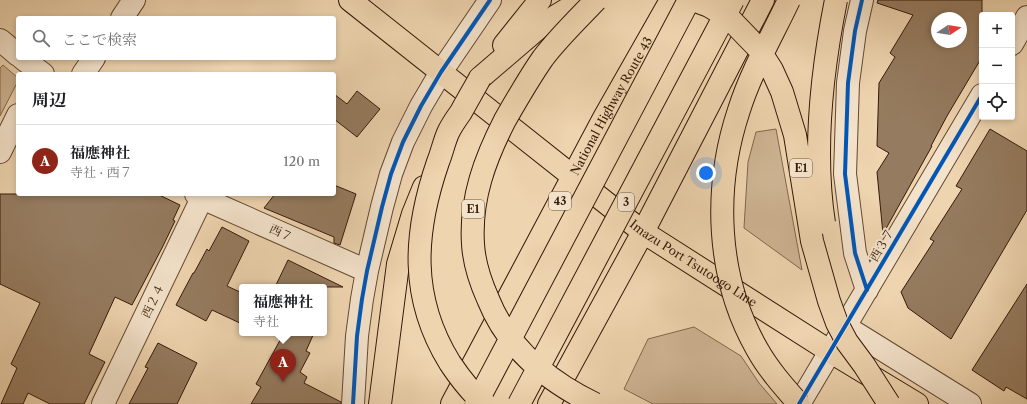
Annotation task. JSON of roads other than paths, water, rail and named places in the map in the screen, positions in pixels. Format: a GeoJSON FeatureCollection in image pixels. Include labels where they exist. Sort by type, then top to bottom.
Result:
{"type":"FeatureCollection","features":[{"type":"Feature","properties":{"kind":"main road","name":"Imazu Port Tsutoogo Line"},"geometry":{"type":"LineString","coordinates":[[350,0],[643,232],[831,352],[916,404]]}},
{"type":"Feature","properties":{"kind":"main road"},"geometry":{"type":"LineString","coordinates":[[380,404],[398,264],[413,214],[449,132],[480,78],[498,52],[540,0]]}},
{"type":"Feature","properties":{"kind":"main road"},"geometry":{"type":"LineString","coordinates":[[480,78],[544,24],[566,10],[590,0]]}},
{"type":"Feature","properties":{"kind":"main road","name":"E1"},"geometry":{"type":"LineString","coordinates":[[595,404],[571,392],[541,371],[514,344],[500,324],[490,304],[478,273],[472,228],[473,211],[480,178],[498,134],[513,105],[544,58],[564,33],[596,0]]}},
{"type":"Feature","properties":{"kind":"main road","name":"National Highway Route 43"},"geometry":{"type":"LineString","coordinates":[[452,404],[604,118],[671,0]]}},
{"type":"Feature","properties":{"kind":"main road"},"geometry":{"type":"LineString","coordinates":[[476,404],[689,0]]}},
{"type":"Feature","properties":{"kind":"main road","name":"E1"},"geometry":{"type":"LineString","coordinates":[[693,0],[708,6],[729,18],[758,48],[772,70],[782,92],[795,135],[812,241],[837,323],[889,404]]}},
{"type":"Feature","properties":{"kind":"main road","name":"3"},"geometry":{"type":"LineString","coordinates":[[519,404],[733,0]]}},
{"type":"Feature","properties":{"kind":"main road"},"geometry":{"type":"LineString","coordinates":[[549,404],[643,232],[763,0]]}},
{"type":"Feature","properties":{"kind":"main road"},"geometry":{"type":"LineString","coordinates":[[789,0],[746,89],[731,135],[726,161],[722,215],[728,272],[735,299],[745,327],[757,350],[799,404]]}},
{"type":"Feature","properties":{"kind":"main road","name":"E1"},"geometry":{"type":"LineString","coordinates":[[836,0],[829,32],[820,126],[819,161],[821,203],[826,235],[836,276],[864,365]]}},
{"type":"Feature","properties":{"kind":"main road"},"geometry":{"type":"LineString","coordinates":[[449,132],[425,204],[419,266],[423,297],[431,327],[443,352],[462,381],[474,395],[485,404]]}},
{"type":"Feature","properties":{"kind":"street"},"geometry":{"type":"LineString","coordinates":[[123,16],[134,0]]}},
{"type":"Feature","properties":{"kind":"street"},"geometry":{"type":"LineString","coordinates":[[353,404],[357,336],[367,271],[391,174],[403,142],[421,106],[441,72],[490,0]]}},
{"type":"Feature","properties":{"kind":"street"},"geometry":{"type":"LineString","coordinates":[[862,0],[855,31],[848,83],[845,174],[855,253],[867,290]]}},
{"type":"Feature","properties":{"kind":"street"},"geometry":{"type":"LineString","coordinates":[[1015,39],[1027,17]]}},
{"type":"Feature","properties":{"kind":"street"},"geometry":{"type":"LineString","coordinates":[[21,60],[39,72]]}},
{"type":"Feature","properties":{"kind":"street"},"geometry":{"type":"LineString","coordinates":[[84,72],[93,60]]}},
{"type":"Feature","properties":{"kind":"street","name":"西３７"},"geometry":{"type":"LineString","coordinates":[[799,404],[979,100]]}},
{"type":"Feature","properties":{"kind":"street"},"geometry":{"type":"LineString","coordinates":[[0,152],[16,119]]}},
{"type":"Feature","properties":{"kind":"street","name":"西７"},"geometry":{"type":"LineString","coordinates":[[199,196],[367,271]]}},
{"type":"Feature","properties":{"kind":"street","name":"西２４"},"geometry":{"type":"LineString","coordinates":[[103,404],[199,196]]}},
{"type":"Feature","properties":{"kind":"street"},"geometry":{"type":"LineString","coordinates":[[846,326],[970,404]]}},
{"type":"Feature","properties":{"kind":"place","name":"福應神社"},"geometry":{"type":"Point","coordinates":[283,382]}}]}
